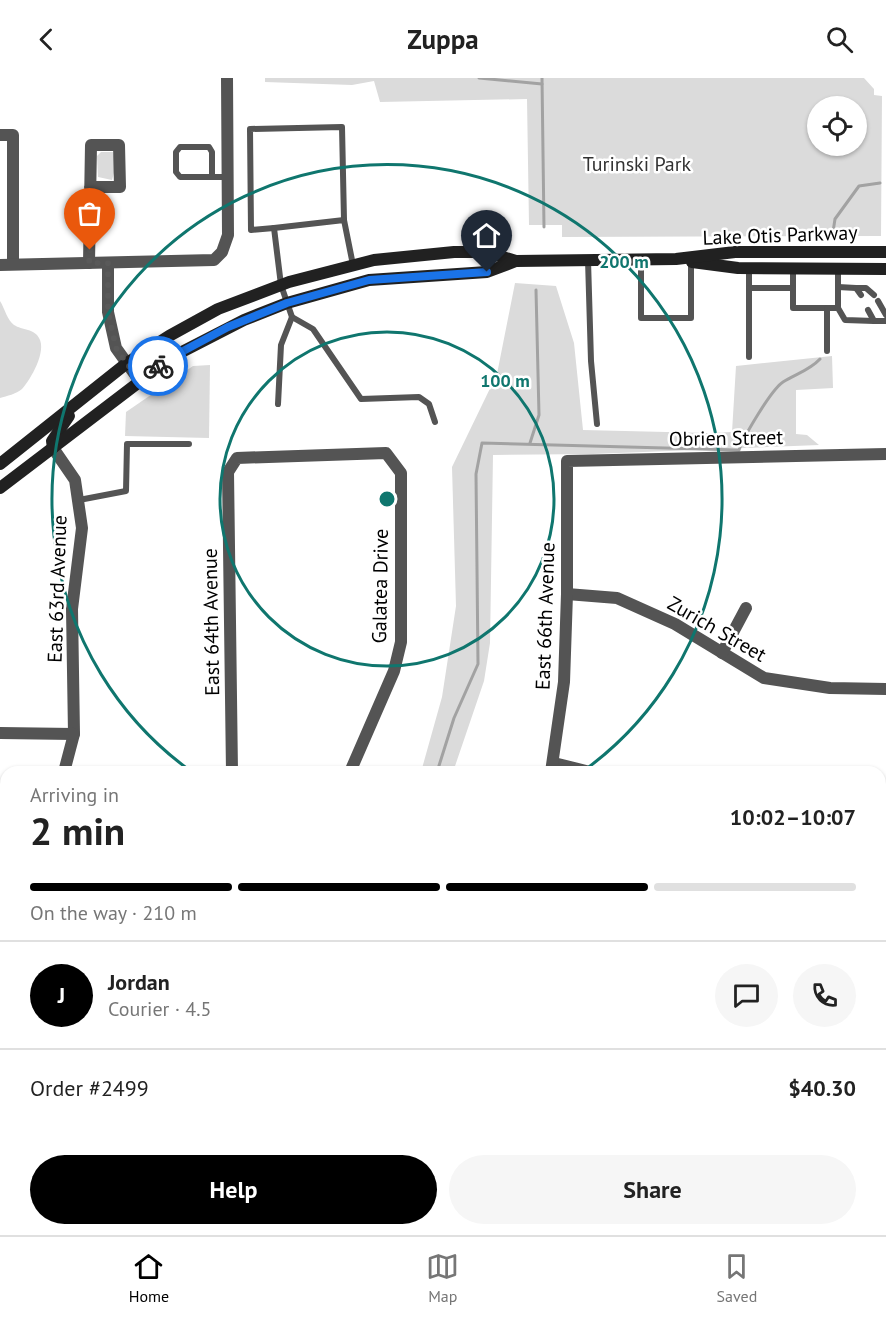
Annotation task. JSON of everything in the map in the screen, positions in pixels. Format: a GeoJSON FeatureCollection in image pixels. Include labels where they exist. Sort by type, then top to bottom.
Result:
{"type":"FeatureCollection","features":[{"type":"Feature","properties":{"kind":"main road","name":"Lake Otis Parkway"},"geometry":{"type":"LineString","coordinates":[[0,464],[127,363],[169,336],[218,309],[280,285],[353,265],[403,256],[454,252],[486,252],[516,261],[676,259],[735,252],[886,252]]}},
{"type":"Feature","properties":{"kind":"main road"},"geometry":{"type":"LineString","coordinates":[[394,278],[406,264],[446,260],[454,252]]}},
{"type":"Feature","properties":{"kind":"main road","name":"Lake Otis Parkway"},"geometry":{"type":"LineString","coordinates":[[676,259],[749,268],[886,269]]}},
{"type":"Feature","properties":{"kind":"main road","name":"Lake Otis Parkway"},"geometry":{"type":"LineString","coordinates":[[0,488],[139,380],[172,357],[228,327],[287,303],[369,280],[487,272],[516,261]]}},
{"type":"Feature","properties":{"kind":"main road"},"geometry":{"type":"LineString","coordinates":[[53,448],[52,441],[78,403]]}},
{"type":"Feature","properties":{"kind":"street"},"geometry":{"type":"LineString","coordinates":[[0,135],[13,135],[6,264],[214,260],[222,252],[228,235],[227,78]]}},
{"type":"Feature","properties":{"kind":"street"},"geometry":{"type":"LineString","coordinates":[[89,263],[90,187]]}},
{"type":"Feature","properties":{"kind":"street"},"geometry":{"type":"LineString","coordinates":[[108,263],[108,312],[116,348],[139,380]]}},
{"type":"Feature","properties":{"kind":"street","name":"East 63rd Avenue"},"geometry":{"type":"LineString","coordinates":[[53,448],[75,480],[82,528],[72,609],[74,734],[66,766]]}},
{"type":"Feature","properties":{"kind":"street","name":"Galatea Drive"},"geometry":{"type":"LineString","coordinates":[[228,472],[237,458],[386,453],[401,473],[401,642],[394,671],[353,766]]}},
{"type":"Feature","properties":{"kind":"street","name":"Obrien Street"},"geometry":{"type":"LineString","coordinates":[[567,460],[886,454]]}},
{"type":"Feature","properties":{"kind":"street","name":"East 66th Avenue"},"geometry":{"type":"LineString","coordinates":[[552,766],[564,682],[567,594],[567,460]]}},
{"type":"Feature","properties":{"kind":"street","name":"East 64th Avenue"},"geometry":{"type":"LineString","coordinates":[[228,472],[232,766]]}},
{"type":"Feature","properties":{"kind":"street","name":"Zurich Street"},"geometry":{"type":"LineString","coordinates":[[567,594],[617,598],[675,624],[764,678],[830,688],[886,689]]}},
{"type":"Feature","properties":{"kind":"street"},"geometry":{"type":"LineString","coordinates":[[722,653],[746,609]]}},
{"type":"Feature","properties":{"kind":"street"},"geometry":{"type":"LineString","coordinates":[[0,733],[74,734]]}},
{"type":"Feature","properties":{"kind":"lane"},"geometry":{"type":"LineString","coordinates":[[345,220],[251,230],[250,129],[342,127],[345,220],[353,265]]}},
{"type":"Feature","properties":{"kind":"lane"},"geometry":{"type":"LineString","coordinates":[[212,177],[212,152],[209,147],[180,147],[176,152],[176,172],[180,177],[212,177],[228,177]]}},
{"type":"Feature","properties":{"kind":"lane"},"geometry":{"type":"LineString","coordinates":[[274,228],[280,285],[292,317],[313,329],[361,399],[418,397],[429,404],[435,422]]}},
{"type":"Feature","properties":{"kind":"lane"},"geometry":{"type":"LineString","coordinates":[[588,259],[591,362],[597,424]]}},
{"type":"Feature","properties":{"kind":"lane"},"geometry":{"type":"LineString","coordinates":[[641,259],[641,318],[691,318],[691,261]]}},
{"type":"Feature","properties":{"kind":"lane"},"geometry":{"type":"LineString","coordinates":[[749,268],[749,357]]}},
{"type":"Feature","properties":{"kind":"lane"},"geometry":{"type":"LineString","coordinates":[[793,269],[793,308],[838,308]]}},
{"type":"Feature","properties":{"kind":"lane"},"geometry":{"type":"LineString","coordinates":[[838,269],[838,308],[845,320],[886,321]]}},
{"type":"Feature","properties":{"kind":"lane"},"geometry":{"type":"LineString","coordinates":[[838,287],[866,288],[876,298],[886,315]]}},
{"type":"Feature","properties":{"kind":"lane"},"geometry":{"type":"LineString","coordinates":[[749,288],[793,288]]}},
{"type":"Feature","properties":{"kind":"lane"},"geometry":{"type":"LineString","coordinates":[[856,288],[861,295]]}},
{"type":"Feature","properties":{"kind":"lane"},"geometry":{"type":"LineString","coordinates":[[827,308],[827,351]]}},
{"type":"Feature","properties":{"kind":"lane"},"geometry":{"type":"LineString","coordinates":[[868,310],[874,321]]}},
{"type":"Feature","properties":{"kind":"lane"},"geometry":{"type":"LineString","coordinates":[[278,404],[280,345],[292,317]]}},
{"type":"Feature","properties":{"kind":"lane"},"geometry":{"type":"LineString","coordinates":[[78,500],[126,491],[127,444],[189,444]]}},
{"type":"Feature","properties":{"kind":"green space","name":"Turinski Park"},"geometry":{"type":"Polygon","coordinates":[[[265,78],[864,78],[874,89],[874,95],[882,96],[881,236],[562,237],[562,225],[529,225],[527,99],[380,102],[374,81],[352,85],[265,82],[265,78]]]}},
{"type":"Feature","properties":{"kind":"green space"},"geometry":{"type":"Polygon","coordinates":[[[101,152],[113,152],[116,166],[112,180],[98,177],[97,156],[101,152]]]}},
{"type":"Feature","properties":{"kind":"green space"},"geometry":{"type":"Polygon","coordinates":[[[515,283],[556,286],[574,343],[583,430],[732,432],[736,366],[832,356],[833,388],[796,390],[796,434],[807,435],[819,445],[593,454],[493,455],[490,643],[484,681],[455,766],[423,766],[442,697],[456,606],[452,467],[497,374],[515,283]]]}},
{"type":"Feature","properties":{"kind":"green space"},"geometry":{"type":"Polygon","coordinates":[[[0,301],[12,323],[37,335],[41,350],[30,379],[22,389],[0,398],[0,301]]]}},
{"type":"Feature","properties":{"kind":"green space"},"geometry":{"type":"Polygon","coordinates":[[[210,365],[209,438],[125,436],[126,412],[193,366],[210,365]]]}},
{"type":"Feature","properties":{"kind":"waterway"},"geometry":{"type":"LineString","coordinates":[[479,78],[542,84]]}},
{"type":"Feature","properties":{"kind":"waterway"},"geometry":{"type":"LineString","coordinates":[[542,78],[544,227]]}},
{"type":"Feature","properties":{"kind":"waterway"},"geometry":{"type":"LineString","coordinates":[[833,232],[835,219],[859,186],[880,183]]}},
{"type":"Feature","properties":{"kind":"waterway"},"geometry":{"type":"LineString","coordinates":[[530,443],[539,415],[536,290]]}},
{"type":"Feature","properties":{"kind":"waterway"},"geometry":{"type":"LineString","coordinates":[[439,766],[454,718],[478,664],[476,474],[482,443],[739,450],[758,414],[778,387],[820,359]]}},
{"type":"Feature","properties":{"kind":"way so far"},"geometry":{"type":"LineString","coordinates":[[90,250],[89,263],[108,263],[108,312],[116,348],[139,380],[158,366]]}},
{"type":"Feature","properties":{"kind":"route"},"geometry":{"type":"LineString","coordinates":[[158,366],[228,327],[287,303],[369,280],[487,272]]}}]}
